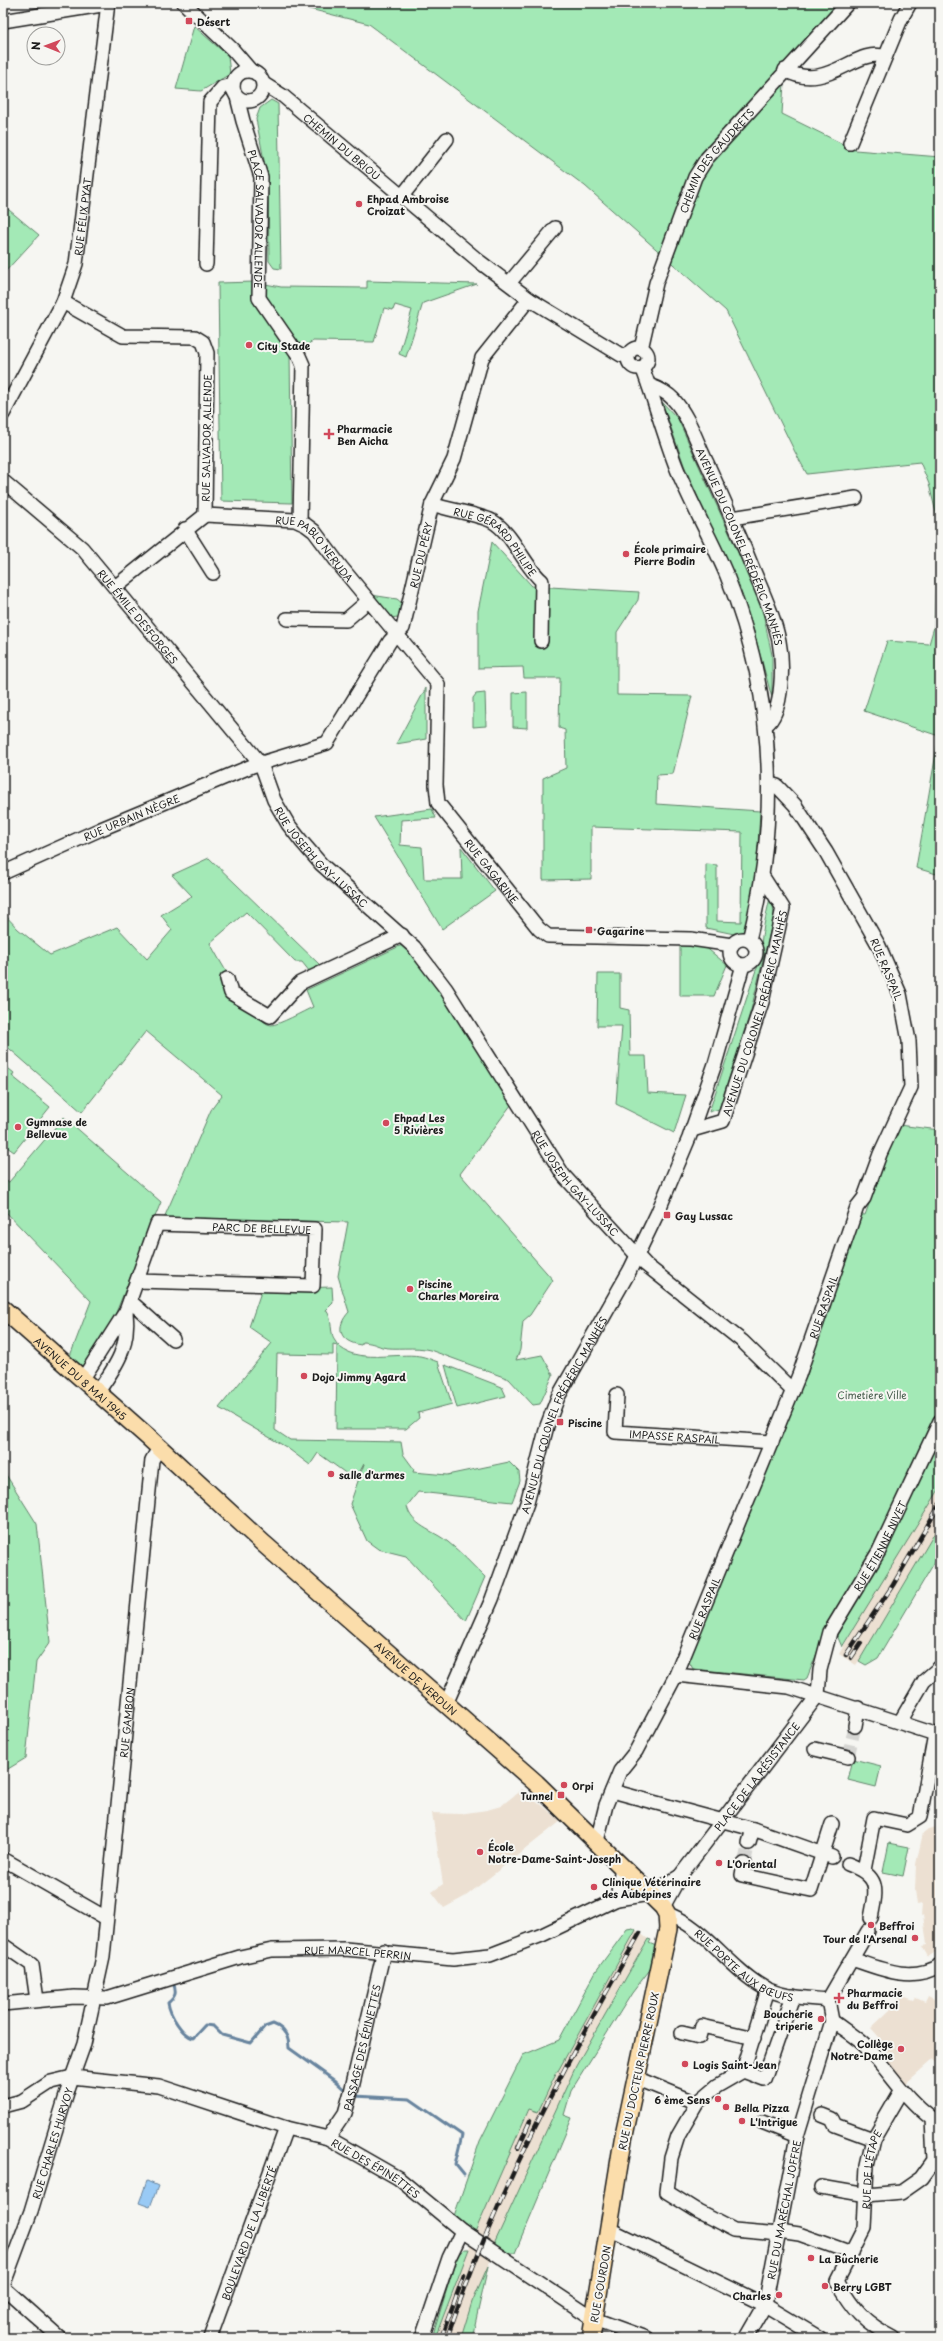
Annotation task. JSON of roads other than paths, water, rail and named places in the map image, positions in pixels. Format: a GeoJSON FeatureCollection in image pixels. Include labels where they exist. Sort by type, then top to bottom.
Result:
{"type":"FeatureCollection","features":[{"type":"Feature","properties":{"kind":"main road","name":"AVENUE DU 8 MAI 1945"},"geometry":{"type":"LineString","coordinates":[[3,1309],[159,1448]]}},
{"type":"Feature","properties":{"kind":"main road","name":"AVENUE DE VERDUN"},"geometry":{"type":"LineString","coordinates":[[159,1448],[264,1544],[536,1783],[597,1841],[665,1911]]}},
{"type":"Feature","properties":{"kind":"main road","name":"RUE DU DOCTEUR PIERRE ROUX"},"geometry":{"type":"LineString","coordinates":[[609,2229],[623,2140],[668,1929],[665,1911]]}},
{"type":"Feature","properties":{"kind":"main road","name":"RUE GOURDON"},"geometry":{"type":"LineString","coordinates":[[591,2338],[609,2229]]}},
{"type":"Feature","properties":{"kind":"street"},"geometry":{"type":"LineString","coordinates":[[184,3],[233,50],[246,71]]}},
{"type":"Feature","properties":{"kind":"street","name":"CHEMIN DES GAUDRETS"},"geometry":{"type":"LineString","coordinates":[[641,349],[656,283],[695,177],[707,158],[785,70],[848,3]]}},
{"type":"Feature","properties":{"kind":"street"},"geometry":{"type":"LineString","coordinates":[[850,143],[901,19],[910,3]]}},
{"type":"Feature","properties":{"kind":"street"},"geometry":{"type":"LineString","coordinates":[[3,21],[108,4]]}},
{"type":"Feature","properties":{"kind":"street","name":"RUE FÉLIX PYAT"},"geometry":{"type":"LineString","coordinates":[[3,414],[63,302],[76,264],[108,4]]}},
{"type":"Feature","properties":{"kind":"street"},"geometry":{"type":"LineString","coordinates":[[785,70],[796,76],[813,76],[835,72],[863,58],[877,54],[885,57]]}},
{"type":"Feature","properties":{"kind":"street"},"geometry":{"type":"LineString","coordinates":[[235,91],[237,75],[246,71],[259,75],[259,92],[242,121]]}},
{"type":"Feature","properties":{"kind":"street"},"geometry":{"type":"LineString","coordinates":[[206,264],[210,102],[223,87],[235,91],[247,102],[259,92]]}},
{"type":"Feature","properties":{"kind":"street","name":"PLACE SALVADOR ALLENDE"},"geometry":{"type":"LineString","coordinates":[[235,91],[242,121],[261,177],[259,298],[299,356],[303,365],[300,522]]}},
{"type":"Feature","properties":{"kind":"street","name":"CHEMIN DU BRIOU"},"geometry":{"type":"LineString","coordinates":[[259,92],[283,96],[480,262],[510,282],[529,299],[625,355]]}},
{"type":"Feature","properties":{"kind":"street"},"geometry":{"type":"LineString","coordinates":[[402,196],[447,139]]}},
{"type":"Feature","properties":{"kind":"street"},"geometry":{"type":"LineString","coordinates":[[510,282],[555,228]]}},
{"type":"Feature","properties":{"kind":"street","name":"RUE DU PÉRY"},"geometry":{"type":"LineString","coordinates":[[261,764],[327,743],[396,634],[402,628],[432,504],[454,459],[482,358],[529,299]]}},
{"type":"Feature","properties":{"kind":"street","name":"RUE SALVADOR ALLENDE"},"geometry":{"type":"LineString","coordinates":[[63,302],[123,336],[195,337],[203,342],[207,353],[205,515],[185,529],[114,587]]}},
{"type":"Feature","properties":{"kind":"street"},"geometry":{"type":"LineString","coordinates":[[634,349],[641,349],[647,355],[647,362],[642,367],[636,368],[630,365],[625,355],[634,349]]}},
{"type":"Feature","properties":{"kind":"street"},"geometry":{"type":"LineString","coordinates":[[642,367],[662,430],[678,471],[727,577],[754,657],[766,725],[770,784],[763,877],[749,940]]}},
{"type":"Feature","properties":{"kind":"street","name":"AVENUE DU COLONEL FRÉDÉRIC MANHÈS"},"geometry":{"type":"LineString","coordinates":[[649,386],[659,389],[673,399],[688,423],[732,518],[772,615],[779,642],[782,669],[776,713],[772,721],[766,725]]}},
{"type":"Feature","properties":{"kind":"street","name":"RUE ÉMILE DESFORGES"},"geometry":{"type":"LineString","coordinates":[[3,481],[82,548],[261,764]]}},
{"type":"Feature","properties":{"kind":"street"},"geometry":{"type":"LineString","coordinates":[[732,518],[856,498]]}},
{"type":"Feature","properties":{"kind":"street","name":"RUE GÉRARD PHILIPE"},"geometry":{"type":"LineString","coordinates":[[432,504],[492,522],[513,542],[535,575],[542,581],[541,641]]}},
{"type":"Feature","properties":{"kind":"street","name":"RUE PABLO NERUDA"},"geometry":{"type":"LineString","coordinates":[[205,515],[295,520],[300,522],[314,531],[368,601],[396,634]]}},
{"type":"Feature","properties":{"kind":"street"},"geometry":{"type":"LineString","coordinates":[[185,529],[213,573]]}},
{"type":"Feature","properties":{"kind":"street"},"geometry":{"type":"LineString","coordinates":[[287,619],[346,620],[368,601]]}},
{"type":"Feature","properties":{"kind":"street","name":"RUE GAGARINE"},"geometry":{"type":"LineString","coordinates":[[396,634],[438,684],[436,785],[438,803],[539,929],[548,936],[691,939],[732,945]]}},
{"type":"Feature","properties":{"kind":"street","name":"RUE URBAIN NÈGRE"},"geometry":{"type":"LineString","coordinates":[[3,873],[101,829],[252,766],[261,764]]}},
{"type":"Feature","properties":{"kind":"street","name":"RUE JOSEPH GAY-LUSSAC"},"geometry":{"type":"LineString","coordinates":[[261,764],[274,800],[288,824],[302,842],[321,864],[414,947],[461,1010],[564,1176],[637,1256],[742,1341],[793,1391]]}},
{"type":"Feature","properties":{"kind":"street","name":"RUE RASPAIL"},"geometry":{"type":"LineString","coordinates":[[597,1841],[612,1791],[620,1771],[636,1751],[676,1675],[793,1391],[857,1207],[864,1198],[880,1154],[911,1087],[909,1041],[900,994],[879,946],[826,852],[795,805],[777,786],[770,784]]}},
{"type":"Feature","properties":{"kind":"street","name":"AVENUE DU COLONEL FRÉDÉRIC MANHÈS"},"geometry":{"type":"LineString","coordinates":[[692,1130],[723,1121],[762,1002],[783,908],[763,877]]}},
{"type":"Feature","properties":{"kind":"street"},"geometry":{"type":"LineString","coordinates":[[227,979],[231,993],[270,1016],[300,983],[402,936]]}},
{"type":"Feature","properties":{"kind":"street"},"geometry":{"type":"LineString","coordinates":[[741,939],[749,940],[754,946],[756,953],[753,960],[743,965],[732,959],[730,952],[732,945],[741,939]]}},
{"type":"Feature","properties":{"kind":"street","name":"AVENUE DU COLONEL FRÉDÉRIC MANHÈS"},"geometry":{"type":"LineString","coordinates":[[446,1704],[492,1599],[527,1503],[547,1426],[558,1397],[637,1256],[692,1130],[716,1064],[743,965]]}},
{"type":"Feature","properties":{"kind":"street","name":"PARC DE BELLEVUE"},"geometry":{"type":"LineString","coordinates":[[82,1380],[128,1306],[157,1224],[315,1229],[313,1286],[137,1281]]}},
{"type":"Feature","properties":{"kind":"street"},"geometry":{"type":"LineString","coordinates":[[128,1306],[173,1340]]}},
{"type":"Feature","properties":{"kind":"street","name":"PARC DE BELLEVUE"},"geometry":{"type":"LineString","coordinates":[[97,1393],[119,1360],[128,1331],[128,1306]]}},
{"type":"Feature","properties":{"kind":"street","name":"IMPASSE RASPAIL"},"geometry":{"type":"LineString","coordinates":[[618,1395],[615,1432],[772,1442]]}},
{"type":"Feature","properties":{"kind":"street","name":"RUE ÉTIENNE NIVET"},"geometry":{"type":"LineString","coordinates":[[818,1695],[820,1670],[830,1632],[879,1551],[940,1421]]}},
{"type":"Feature","properties":{"kind":"street","name":"RUE GAMBON"},"geometry":{"type":"LineString","coordinates":[[94,1998],[103,1957],[152,1460],[159,1448]]}},
{"type":"Feature","properties":{"kind":"street"},"geometry":{"type":"LineString","coordinates":[[900,1722],[924,1681],[940,1667]]}},
{"type":"Feature","properties":{"kind":"street"},"geometry":{"type":"LineString","coordinates":[[676,1675],[790,1687],[937,1733],[920,1817],[907,1825],[874,1818],[864,1870]]}},
{"type":"Feature","properties":{"kind":"street","name":"PLACE DE LA RÉSISTANCE"},"geometry":{"type":"LineString","coordinates":[[665,1911],[680,1876],[818,1695]]}},
{"type":"Feature","properties":{"kind":"street"},"geometry":{"type":"LineString","coordinates":[[855,1726],[858,1708]]}},
{"type":"Feature","properties":{"kind":"street"},"geometry":{"type":"LineString","coordinates":[[815,1749],[848,1757]]}},
{"type":"Feature","properties":{"kind":"street"},"geometry":{"type":"LineString","coordinates":[[612,1791],[722,1822],[753,1829],[827,1855]]}},
{"type":"Feature","properties":{"kind":"street"},"geometry":{"type":"LineString","coordinates":[[743,1869],[811,1890],[827,1855],[832,1824]]}},
{"type":"Feature","properties":{"kind":"street"},"geometry":{"type":"LineString","coordinates":[[749,1843],[753,1829]]}},
{"type":"Feature","properties":{"kind":"street"},"geometry":{"type":"LineString","coordinates":[[3,1859],[106,1918]]}},
{"type":"Feature","properties":{"kind":"street"},"geometry":{"type":"LineString","coordinates":[[828,2000],[870,1925],[875,1899],[874,1884],[864,1870],[848,1864]]}},
{"type":"Feature","properties":{"kind":"street"},"geometry":{"type":"LineString","coordinates":[[617,1899],[622,1866]]}},
{"type":"Feature","properties":{"kind":"street","name":"PLACE DE LA RÉSISTANCE"},"geometry":{"type":"LineString","coordinates":[[650,1894],[680,1876]]}},
{"type":"Feature","properties":{"kind":"street","name":"RUE MARCEL PERRIN"},"geometry":{"type":"LineString","coordinates":[[3,2004],[74,1997],[108,1998],[240,1957],[272,1950],[345,1949],[453,1959],[490,1955],[542,1935],[617,1899],[650,1894]]}},
{"type":"Feature","properties":{"kind":"street","name":"RUE PORTE AUX BŒUFS"},"geometry":{"type":"LineString","coordinates":[[665,1911],[681,1918],[766,1992],[791,2000],[828,2000]]}},
{"type":"Feature","properties":{"kind":"street"},"geometry":{"type":"LineString","coordinates":[[3,1945],[32,1965],[37,2000]]}},
{"type":"Feature","properties":{"kind":"street","name":"PASSAGE DES ÉPINETTES"},"geometry":{"type":"LineString","coordinates":[[328,2138],[344,2113],[351,2094],[384,1952]]}},
{"type":"Feature","properties":{"kind":"street"},"geometry":{"type":"LineString","coordinates":[[852,1959],[888,1971],[908,1974],[927,1973],[938,1969]]}},
{"type":"Feature","properties":{"kind":"street"},"geometry":{"type":"LineString","coordinates":[[766,1992],[754,2038],[743,2071],[715,2087],[697,2103],[678,2136],[671,2158],[667,2192],[699,2212],[734,2230],[799,2234],[852,2253]]}},
{"type":"Feature","properties":{"kind":"street","name":"RUE CHARLES HURVOY"},"geometry":{"type":"LineString","coordinates":[[3,2287],[31,2211],[72,2077],[84,2044],[94,1998]]}},
{"type":"Feature","properties":{"kind":"street"},"geometry":{"type":"LineString","coordinates":[[743,2071],[764,2079],[791,2000]]}},
{"type":"Feature","properties":{"kind":"street","name":"RUE DU MARÉCHAL JOFFRE"},"geometry":{"type":"LineString","coordinates":[[746,2338],[765,2305],[797,2136],[832,2022],[828,2000]]}},
{"type":"Feature","properties":{"kind":"street"},"geometry":{"type":"LineString","coordinates":[[821,2187],[867,2195],[901,2192],[922,2178],[934,2160],[932,2119],[916,2107],[901,2091],[867,2047],[832,2022]]}},
{"type":"Feature","properties":{"kind":"street"},"geometry":{"type":"LineString","coordinates":[[682,2033],[699,2038],[702,2026],[754,2038]]}},
{"type":"Feature","properties":{"kind":"street","name":"RUE DES ÉPINETTES"},"geometry":{"type":"LineString","coordinates":[[3,2106],[22,2101],[51,2082],[72,2077],[159,2086],[286,2128],[328,2138],[398,2178],[462,2231],[594,2319],[646,2338]]}},
{"type":"Feature","properties":{"kind":"street"},"geometry":{"type":"LineString","coordinates":[[636,2078],[697,2103]]}},
{"type":"Feature","properties":{"kind":"street","name":"RUE DE L'ÉTAPE"},"geometry":{"type":"LineString","coordinates":[[894,2338],[871,2326],[847,2301],[837,2281],[864,2228],[867,2195],[867,2165],[873,2139],[901,2091]]}},
{"type":"Feature","properties":{"kind":"street"},"geometry":{"type":"LineString","coordinates":[[822,2115],[832,2119],[835,2125],[873,2139]]}},
{"type":"Feature","properties":{"kind":"street"},"geometry":{"type":"LineString","coordinates":[[762,2122],[797,2136]]}},
{"type":"Feature","properties":{"kind":"street","name":"BOULEVARD DE LA LIBERTÉ"},"geometry":{"type":"LineString","coordinates":[[210,2338],[286,2128]]}},
{"type":"Feature","properties":{"kind":"street"},"geometry":{"type":"LineString","coordinates":[[609,2229],[765,2305],[820,2338]]}},
{"type":"Feature","properties":{"kind":"street"},"geometry":{"type":"LineString","coordinates":[[422,2338],[449,2258],[462,2231]]}},
{"type":"Feature","properties":{"kind":"street"},"geometry":{"type":"LineString","coordinates":[[3,2287],[60,2338]]}},
{"type":"Feature","properties":{"kind":"water"},"geometry":{"type":"Polygon","coordinates":[[[147,2181],[158,2186],[150,2207],[139,2203],[147,2181]]]}},
{"type":"Feature","properties":{"kind":"waterway"},"geometry":{"type":"LineString","coordinates":[[173,1982],[175,1994],[168,2003],[169,2008],[177,2024],[189,2036],[193,2038],[205,2025],[213,2026],[222,2035],[251,2043],[265,2027],[273,2024],[283,2030],[288,2040],[289,2048],[335,2081],[347,2092]]}},
{"type":"Feature","properties":{"kind":"waterway"},"geometry":{"type":"LineString","coordinates":[[354,2096],[410,2099],[462,2135],[455,2164],[464,2175]]}},
{"type":"Feature","properties":{"kind":"tunnel"},"geometry":{"type":"LineString","coordinates":[[848,1757],[855,1726]]}},
{"type":"Feature","properties":{"kind":"tunnel"},"geometry":{"type":"LineString","coordinates":[[744,1864],[749,1843]]}},
{"type":"Feature","properties":{"kind":"railway"},"geometry":{"type":"LineString","coordinates":[[846,1655],[893,1585],[940,1504]]}},
{"type":"Feature","properties":{"kind":"railway"},"geometry":{"type":"LineString","coordinates":[[851,1658],[861,1643]]}},
{"type":"Feature","properties":{"kind":"railway"},"geometry":{"type":"LineString","coordinates":[[447,2338],[466,2285],[509,2181],[585,2031],[640,1933]]}},
{"type":"Feature","properties":{"kind":"railway"},"geometry":{"type":"LineString","coordinates":[[518,2148],[530,2121]]}},
{"type":"Feature","properties":{"kind":"railway"},"geometry":{"type":"LineString","coordinates":[[441,2338],[464,2275]]}},
{"type":"Feature","properties":{"kind":"place","name":"Désert"},"geometry":{"type":"Point","coordinates":[189,21]}},
{"type":"Feature","properties":{"kind":"place","name":"Ehpad Ambroise Croizat"},"geometry":{"type":"Point","coordinates":[359,204]}},
{"type":"Feature","properties":{"kind":"place","name":"City Stade"},"geometry":{"type":"Point","coordinates":[249,345]}},
{"type":"Feature","properties":{"kind":"place","name":"Pharmacie Ben Aicha"},"geometry":{"type":"Point","coordinates":[329,434]}},
{"type":"Feature","properties":{"kind":"place","name":"École primaire Pierre Bodin"},"geometry":{"type":"Point","coordinates":[626,554]}},
{"type":"Feature","properties":{"kind":"place","name":"Gagarine"},"geometry":{"type":"Point","coordinates":[589,930]}},
{"type":"Feature","properties":{"kind":"place","name":"Ehpad Les 5 Rivières"},"geometry":{"type":"Point","coordinates":[386,1123]}},
{"type":"Feature","properties":{"kind":"place","name":"Gymnase de Bellevue"},"geometry":{"type":"Point","coordinates":[18,1127]}},
{"type":"Feature","properties":{"kind":"place","name":"Gay Lussac"},"geometry":{"type":"Point","coordinates":[667,1215]}},
{"type":"Feature","properties":{"kind":"place","name":"Piscine Charles Moreira"},"geometry":{"type":"Point","coordinates":[410,1289]}},
{"type":"Feature","properties":{"kind":"place","name":"Dojo Jimmy Agard"},"geometry":{"type":"Point","coordinates":[304,1376]}},
{"type":"Feature","properties":{"kind":"place","name":"Piscine"},"geometry":{"type":"Point","coordinates":[560,1422]}},
{"type":"Feature","properties":{"kind":"place","name":"salle d'armes"},"geometry":{"type":"Point","coordinates":[331,1474]}},
{"type":"Feature","properties":{"kind":"place","name":"Orpi"},"geometry":{"type":"Point","coordinates":[564,1785]}},
{"type":"Feature","properties":{"kind":"place","name":"Tunnel"},"geometry":{"type":"Point","coordinates":[561,1795]}},
{"type":"Feature","properties":{"kind":"place","name":"École Notre-Dame-Saint-Joseph"},"geometry":{"type":"Point","coordinates":[480,1852]}},
{"type":"Feature","properties":{"kind":"place","name":"L'Oriental"},"geometry":{"type":"Point","coordinates":[719,1863]}},
{"type":"Feature","properties":{"kind":"place","name":"Clinique Vétérinaire des Aubépines"},"geometry":{"type":"Point","coordinates":[594,1887]}},
{"type":"Feature","properties":{"kind":"place","name":"Beffroi"},"geometry":{"type":"Point","coordinates":[871,1925]}},
{"type":"Feature","properties":{"kind":"place","name":"Tour de l'Arsenal"},"geometry":{"type":"Point","coordinates":[915,1938]}},
{"type":"Feature","properties":{"kind":"place","name":"Pharmacie du Beffroi"},"geometry":{"type":"Point","coordinates":[839,1998]}},
{"type":"Feature","properties":{"kind":"place","name":"Boucherie triperie"},"geometry":{"type":"Point","coordinates":[821,2019]}},
{"type":"Feature","properties":{"kind":"place","name":"Collège Notre-Dame"},"geometry":{"type":"Point","coordinates":[901,2049]}},
{"type":"Feature","properties":{"kind":"place","name":"Logis Saint-Jean"},"geometry":{"type":"Point","coordinates":[685,2064]}},
{"type":"Feature","properties":{"kind":"place","name":"6 ème Sens"},"geometry":{"type":"Point","coordinates":[718,2099]}},
{"type":"Feature","properties":{"kind":"place","name":"Bella Pizza"},"geometry":{"type":"Point","coordinates":[726,2107]}},
{"type":"Feature","properties":{"kind":"place","name":"L'Intrigue"},"geometry":{"type":"Point","coordinates":[742,2121]}},
{"type":"Feature","properties":{"kind":"place","name":"La Bûcherie"},"geometry":{"type":"Point","coordinates":[811,2258]}},
{"type":"Feature","properties":{"kind":"place","name":"Berry LGBT"},"geometry":{"type":"Point","coordinates":[825,2286]}},
{"type":"Feature","properties":{"kind":"place","name":"Charles"},"geometry":{"type":"Point","coordinates":[779,2295]}},
{"type":"Feature","properties":{"kind":"park label","name":"Cimetière Ville"},"geometry":{"type":"Point","coordinates":[872,1394]}}]}
